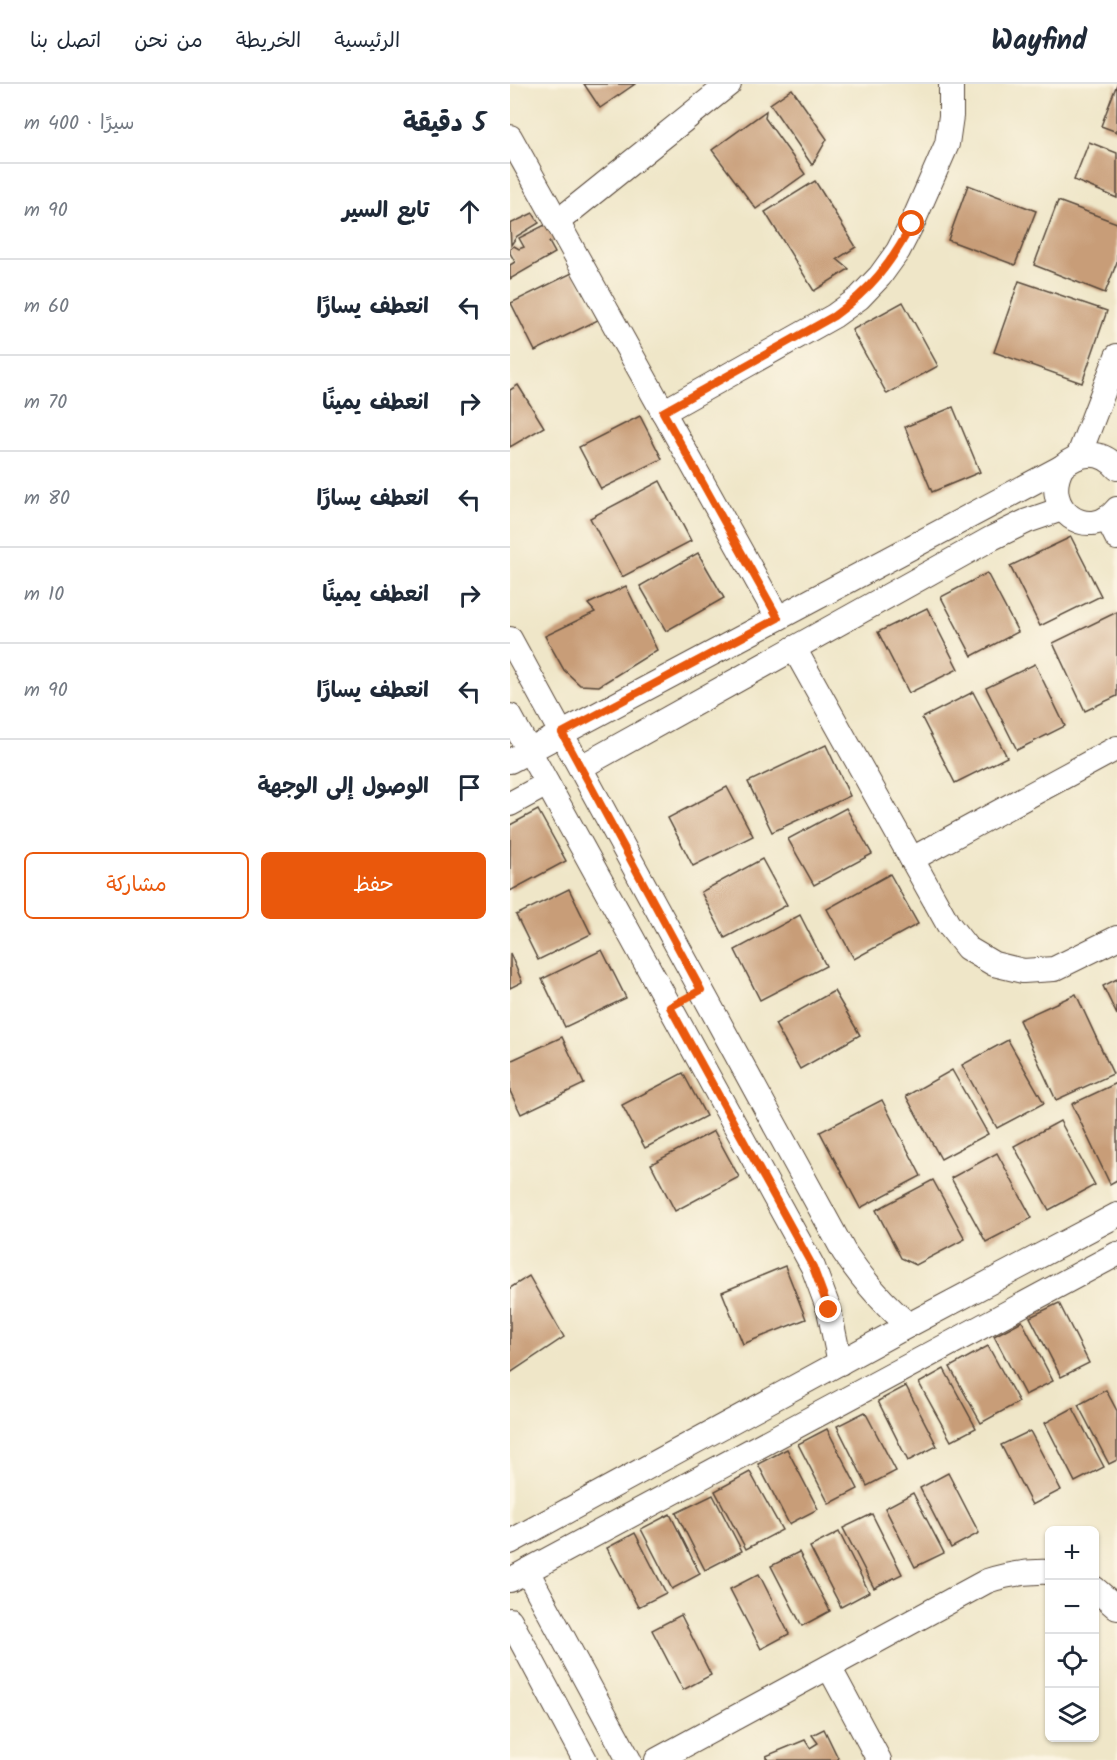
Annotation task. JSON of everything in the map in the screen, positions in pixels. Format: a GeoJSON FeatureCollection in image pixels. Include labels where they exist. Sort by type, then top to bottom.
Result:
{"type":"FeatureCollection","features":[{"type":"Feature","properties":{"kind":"street"},"geometry":{"type":"LineString","coordinates":[[557,222],[729,84]]}},
{"type":"Feature","properties":{"kind":"street"},"geometry":{"type":"LineString","coordinates":[[663,412],[834,316],[859,298],[880,276],[898,251],[912,224],[947,144],[951,116],[951,84]]}},
{"type":"Feature","properties":{"kind":"street"},"geometry":{"type":"LineString","coordinates":[[510,137],[778,618]]}},
{"type":"Feature","properties":{"kind":"street"},"geometry":{"type":"LineString","coordinates":[[1114,521],[1088,523],[1069,516],[1057,499],[1055,488],[1057,477],[1071,461],[1117,356]]}},
{"type":"Feature","properties":{"kind":"street"},"geometry":{"type":"LineString","coordinates":[[520,756],[1071,461],[1092,454],[1104,457],[1116,464]]}},
{"type":"Feature","properties":{"kind":"street"},"geometry":{"type":"LineString","coordinates":[[581,767],[1001,534],[1062,509]]}},
{"type":"Feature","properties":{"kind":"street"},"geometry":{"type":"LineString","coordinates":[[510,639],[844,1252],[878,1298],[919,1320],[946,1347]]}},
{"type":"Feature","properties":{"kind":"street"},"geometry":{"type":"LineString","coordinates":[[794,648],[948,924],[967,948],[994,964],[1023,971],[1054,969],[1117,938]]}},
{"type":"Feature","properties":{"kind":"street"},"geometry":{"type":"LineString","coordinates":[[510,716],[520,756],[547,784],[813,1267],[829,1310],[840,1363]]}},
{"type":"Feature","properties":{"kind":"street"},"geometry":{"type":"LineString","coordinates":[[912,859],[1117,748]]}},
{"type":"Feature","properties":{"kind":"street"},"geometry":{"type":"LineString","coordinates":[[510,804],[547,784]]}},
{"type":"Feature","properties":{"kind":"street"},"geometry":{"type":"LineString","coordinates":[[670,1007],[701,990]]}},
{"type":"Feature","properties":{"kind":"street"},"geometry":{"type":"LineString","coordinates":[[510,1542],[1117,1215]]}},
{"type":"Feature","properties":{"kind":"street"},"geometry":{"type":"LineString","coordinates":[[629,1760],[518,1575],[1117,1254]]}},
{"type":"Feature","properties":{"kind":"street"},"geometry":{"type":"LineString","coordinates":[[657,1760],[987,1581],[1009,1574],[1045,1572]]}},
{"type":"Feature","properties":{"kind":"street"},"geometry":{"type":"LineString","coordinates":[[1099,1592],[1117,1608]]}},
{"type":"Feature","properties":{"kind":"street"},"geometry":{"type":"LineString","coordinates":[[510,1620],[585,1760]]}},
{"type":"Feature","properties":{"kind":"street"},"geometry":{"type":"LineString","coordinates":[[829,1667],[879,1760]]}},
{"type":"Feature","properties":{"kind":"building"},"geometry":{"type":"Polygon","coordinates":[[[584,84],[635,84],[600,108],[584,84]]]}},
{"type":"Feature","properties":{"kind":"building"},"geometry":{"type":"Polygon","coordinates":[[[1117,84],[1117,132],[1101,126],[1117,84]]]}},
{"type":"Feature","properties":{"kind":"building"},"geometry":{"type":"Polygon","coordinates":[[[792,89],[827,139],[812,165],[770,104],[792,89]]]}},
{"type":"Feature","properties":{"kind":"building"},"geometry":{"type":"Polygon","coordinates":[[[766,111],[765,118],[805,174],[756,209],[712,150],[766,111]]]}},
{"type":"Feature","properties":{"kind":"building"},"geometry":{"type":"Polygon","coordinates":[[[1089,142],[1117,153],[1117,198],[1074,180],[1089,142]]]}},
{"type":"Feature","properties":{"kind":"building"},"geometry":{"type":"Polygon","coordinates":[[[815,181],[856,247],[837,259],[849,269],[814,291],[765,212],[815,181]]]}},
{"type":"Feature","properties":{"kind":"building"},"geometry":{"type":"Polygon","coordinates":[[[968,185],[1036,211],[1015,265],[948,240],[968,185]]]}},
{"type":"Feature","properties":{"kind":"building"},"geometry":{"type":"Polygon","coordinates":[[[1058,201],[1117,223],[1117,262],[1105,293],[1034,265],[1058,201]]]}},
{"type":"Feature","properties":{"kind":"building"},"geometry":{"type":"Polygon","coordinates":[[[533,213],[539,223],[517,236],[511,245],[510,224],[533,213]]]}},
{"type":"Feature","properties":{"kind":"building"},"geometry":{"type":"Polygon","coordinates":[[[547,224],[556,241],[549,242],[555,253],[510,279],[510,265],[515,262],[510,249],[514,246],[519,249],[524,247],[519,238],[547,224]]]}},
{"type":"Feature","properties":{"kind":"building"},"geometry":{"type":"Polygon","coordinates":[[[574,272],[598,320],[535,351],[511,303],[574,272]]]}},
{"type":"Feature","properties":{"kind":"building"},"geometry":{"type":"Polygon","coordinates":[[[1019,281],[1107,311],[1082,383],[994,352],[1019,281]]]}},
{"type":"Feature","properties":{"kind":"building"},"geometry":{"type":"Polygon","coordinates":[[[903,302],[938,366],[887,394],[852,330],[903,302]]]}},
{"type":"Feature","properties":{"kind":"building"},"geometry":{"type":"Polygon","coordinates":[[[518,385],[544,427],[510,447],[510,390],[518,385]]]}},
{"type":"Feature","properties":{"kind":"building"},"geometry":{"type":"Polygon","coordinates":[[[953,407],[980,472],[932,492],[905,427],[953,407]]]}},
{"type":"Feature","properties":{"kind":"building"},"geometry":{"type":"Polygon","coordinates":[[[640,416],[662,459],[601,489],[579,447],[640,416]]]}},
{"type":"Feature","properties":{"kind":"building"},"geometry":{"type":"Polygon","coordinates":[[[660,481],[691,541],[622,577],[590,518],[660,481]]]}},
{"type":"Feature","properties":{"kind":"building"},"geometry":{"type":"Polygon","coordinates":[[[1071,537],[1101,596],[1040,626],[1010,566],[1071,537]]]}},
{"type":"Feature","properties":{"kind":"building"},"geometry":{"type":"Polygon","coordinates":[[[698,553],[724,598],[666,631],[640,586],[698,553]]]}},
{"type":"Feature","properties":{"kind":"building"},"geometry":{"type":"Polygon","coordinates":[[[987,573],[1018,632],[972,656],[941,597],[987,573]]]}},
{"type":"Feature","properties":{"kind":"building"},"geometry":{"type":"Polygon","coordinates":[[[626,586],[657,650],[599,686],[580,685],[564,670],[545,636],[595,612],[588,604],[626,586]]]}},
{"type":"Feature","properties":{"kind":"building"},"geometry":{"type":"Polygon","coordinates":[[[927,608],[958,669],[909,693],[878,632],[927,608]]]}},
{"type":"Feature","properties":{"kind":"building"},"geometry":{"type":"Polygon","coordinates":[[[1117,612],[1117,696],[1085,711],[1053,643],[1117,612]]]}},
{"type":"Feature","properties":{"kind":"building"},"geometry":{"type":"Polygon","coordinates":[[[1035,664],[1065,726],[1017,750],[986,688],[1035,664]]]}},
{"type":"Feature","properties":{"kind":"building"},"geometry":{"type":"Polygon","coordinates":[[[973,692],[1007,757],[955,783],[922,718],[973,692]]]}},
{"type":"Feature","properties":{"kind":"building"},"geometry":{"type":"Polygon","coordinates":[[[826,745],[850,796],[772,832],[748,782],[826,745]]]}},
{"type":"Feature","properties":{"kind":"building"},"geometry":{"type":"Polygon","coordinates":[[[727,787],[753,836],[693,866],[668,818],[727,787]]]}},
{"type":"Feature","properties":{"kind":"building"},"geometry":{"type":"Polygon","coordinates":[[[846,808],[872,854],[814,885],[788,839],[846,808]]]}},
{"type":"Feature","properties":{"kind":"building"},"geometry":{"type":"Polygon","coordinates":[[[538,810],[566,861],[510,891],[510,825],[538,810]]]}},
{"type":"Feature","properties":{"kind":"building"},"geometry":{"type":"Polygon","coordinates":[[[762,859],[787,905],[725,938],[701,892],[762,859]]]}},
{"type":"Feature","properties":{"kind":"building"},"geometry":{"type":"Polygon","coordinates":[[[890,874],[918,924],[854,959],[827,909],[890,874]]]}},
{"type":"Feature","properties":{"kind":"building"},"geometry":{"type":"Polygon","coordinates":[[[569,889],[591,934],[538,960],[516,915],[569,889]]]}},
{"type":"Feature","properties":{"kind":"building"},"geometry":{"type":"Polygon","coordinates":[[[800,915],[826,966],[760,1000],[735,950],[800,915]]]}},
{"type":"Feature","properties":{"kind":"building"},"geometry":{"type":"Polygon","coordinates":[[[602,950],[626,998],[565,1027],[542,979],[602,950]]]}},
{"type":"Feature","properties":{"kind":"building"},"geometry":{"type":"Polygon","coordinates":[[[510,953],[522,982],[510,988],[510,953]]]}},
{"type":"Feature","properties":{"kind":"building"},"geometry":{"type":"Polygon","coordinates":[[[1117,979],[1117,1015],[1103,986],[1117,979]]]}},
{"type":"Feature","properties":{"kind":"building"},"geometry":{"type":"Polygon","coordinates":[[[834,991],[860,1035],[800,1069],[775,1024],[834,991]]]}},
{"type":"Feature","properties":{"kind":"building"},"geometry":{"type":"Polygon","coordinates":[[[1076,994],[1113,1074],[1056,1100],[1019,1020],[1076,994]]]}},
{"type":"Feature","properties":{"kind":"building"},"geometry":{"type":"Polygon","coordinates":[[[562,1037],[584,1084],[521,1114],[510,1091],[510,1061],[562,1037]]]}},
{"type":"Feature","properties":{"kind":"building"},"geometry":{"type":"Polygon","coordinates":[[[1008,1040],[1044,1103],[997,1128],[962,1065],[1008,1040]]]}},
{"type":"Feature","properties":{"kind":"building"},"geometry":{"type":"Polygon","coordinates":[[[952,1070],[988,1134],[941,1159],[906,1096],[952,1070]]]}},
{"type":"Feature","properties":{"kind":"building"},"geometry":{"type":"Polygon","coordinates":[[[683,1073],[706,1116],[645,1148],[622,1105],[683,1073]]]}},
{"type":"Feature","properties":{"kind":"building"},"geometry":{"type":"Polygon","coordinates":[[[1117,1083],[1117,1180],[1110,1184],[1072,1104],[1117,1083]]]}},
{"type":"Feature","properties":{"kind":"building"},"geometry":{"type":"Polygon","coordinates":[[[882,1100],[921,1176],[860,1208],[820,1132],[882,1100]]]}},
{"type":"Feature","properties":{"kind":"building"},"geometry":{"type":"Polygon","coordinates":[[[1060,1121],[1095,1185],[1049,1210],[1014,1146],[1060,1121]]]}},
{"type":"Feature","properties":{"kind":"building"},"geometry":{"type":"Polygon","coordinates":[[[714,1131],[739,1177],[675,1211],[651,1164],[714,1131]]]}},
{"type":"Feature","properties":{"kind":"building"},"geometry":{"type":"Polygon","coordinates":[[[997,1153],[1032,1218],[986,1242],[951,1178],[997,1153]]]}},
{"type":"Feature","properties":{"kind":"building"},"geometry":{"type":"Polygon","coordinates":[[[933,1180],[965,1239],[916,1265],[901,1258],[876,1210],[933,1180]]]}},
{"type":"Feature","properties":{"kind":"building"},"geometry":{"type":"Polygon","coordinates":[[[785,1266],[806,1319],[743,1344],[722,1292],[785,1266]]]}},
{"type":"Feature","properties":{"kind":"building"},"geometry":{"type":"Polygon","coordinates":[[[529,1276],[564,1337],[510,1373],[510,1288],[529,1276]]]}},
{"type":"Feature","properties":{"kind":"building"},"geometry":{"type":"Polygon","coordinates":[[[1059,1303],[1089,1363],[1061,1377],[1030,1317],[1059,1303]]]}},
{"type":"Feature","properties":{"kind":"building"},"geometry":{"type":"Polygon","coordinates":[[[1022,1321],[1053,1381],[1025,1395],[994,1336],[1022,1321]]]}},
{"type":"Feature","properties":{"kind":"building"},"geometry":{"type":"Polygon","coordinates":[[[988,1346],[1019,1402],[981,1423],[950,1367],[988,1346]]]}},
{"type":"Feature","properties":{"kind":"building"},"geometry":{"type":"Polygon","coordinates":[[[944,1369],[976,1428],[951,1441],[919,1383],[944,1369]]]}},
{"type":"Feature","properties":{"kind":"building"},"geometry":{"type":"Polygon","coordinates":[[[906,1386],[937,1446],[908,1461],[878,1401],[906,1386]]]}},
{"type":"Feature","properties":{"kind":"building"},"geometry":{"type":"Polygon","coordinates":[[[1106,1390],[1117,1411],[1117,1460],[1109,1464],[1078,1405],[1106,1390]]]}},
{"type":"Feature","properties":{"kind":"building"},"geometry":{"type":"Polygon","coordinates":[[[1073,1408],[1104,1467],[1075,1482],[1045,1423],[1073,1408]]]}},
{"type":"Feature","properties":{"kind":"building"},"geometry":{"type":"Polygon","coordinates":[[[865,1412],[896,1471],[867,1486],[837,1426],[865,1412]]]}},
{"type":"Feature","properties":{"kind":"building"},"geometry":{"type":"Polygon","coordinates":[[[827,1429],[858,1489],[829,1504],[798,1444],[827,1429]]]}},
{"type":"Feature","properties":{"kind":"building"},"geometry":{"type":"Polygon","coordinates":[[[1030,1431],[1061,1490],[1032,1505],[1001,1445],[1030,1431]]]}},
{"type":"Feature","properties":{"kind":"building"},"geometry":{"type":"Polygon","coordinates":[[[787,1449],[818,1509],[789,1524],[758,1464],[787,1449]]]}},
{"type":"Feature","properties":{"kind":"building"},"geometry":{"type":"Polygon","coordinates":[[[750,1472],[782,1530],[746,1549],[715,1491],[750,1472]]]}},
{"type":"Feature","properties":{"kind":"building"},"geometry":{"type":"Polygon","coordinates":[[[948,1473],[979,1533],[951,1548],[920,1488],[948,1473]]]}},
{"type":"Feature","properties":{"kind":"building"},"geometry":{"type":"Polygon","coordinates":[[[913,1493],[944,1553],[915,1567],[885,1508],[913,1493]]]}},
{"type":"Feature","properties":{"kind":"building"},"geometry":{"type":"Polygon","coordinates":[[[713,1495],[742,1551],[705,1570],[676,1513],[713,1495]]]}},
{"type":"Feature","properties":{"kind":"building"},"geometry":{"type":"Polygon","coordinates":[[[670,1514],[700,1574],[672,1589],[641,1529],[670,1514]]]}},
{"type":"Feature","properties":{"kind":"building"},"geometry":{"type":"Polygon","coordinates":[[[872,1514],[902,1574],[874,1588],[843,1528],[872,1514]]]}},
{"type":"Feature","properties":{"kind":"building"},"geometry":{"type":"Polygon","coordinates":[[[839,1532],[869,1592],[841,1607],[810,1547],[839,1532]]]}},
{"type":"Feature","properties":{"kind":"building"},"geometry":{"type":"Polygon","coordinates":[[[635,1533],[666,1593],[638,1607],[607,1548],[635,1533]]]}},
{"type":"Feature","properties":{"kind":"building"},"geometry":{"type":"Polygon","coordinates":[[[799,1552],[830,1611],[802,1626],[771,1566],[799,1552]]]}},
{"type":"Feature","properties":{"kind":"building"},"geometry":{"type":"Polygon","coordinates":[[[759,1574],[789,1634],[761,1649],[730,1589],[759,1574]]]}},
{"type":"Feature","properties":{"kind":"building"},"geometry":{"type":"Polygon","coordinates":[[[681,1615],[711,1675],[683,1690],[652,1630],[681,1615]]]}},
{"type":"Feature","properties":{"kind":"building"},"geometry":{"type":"Polygon","coordinates":[[[824,1729],[839,1760],[769,1760],[766,1756],[805,1740],[810,1748],[818,1743],[812,1735],[824,1729]]]}},
{"type":"Feature","properties":{"kind":"route"},"geometry":{"type":"LineString","coordinates":[[829,1310],[813,1267],[670,1007],[701,990],[562,733],[778,618],[663,412],[834,316],[859,298],[880,276],[898,251],[912,224]]}}]}
